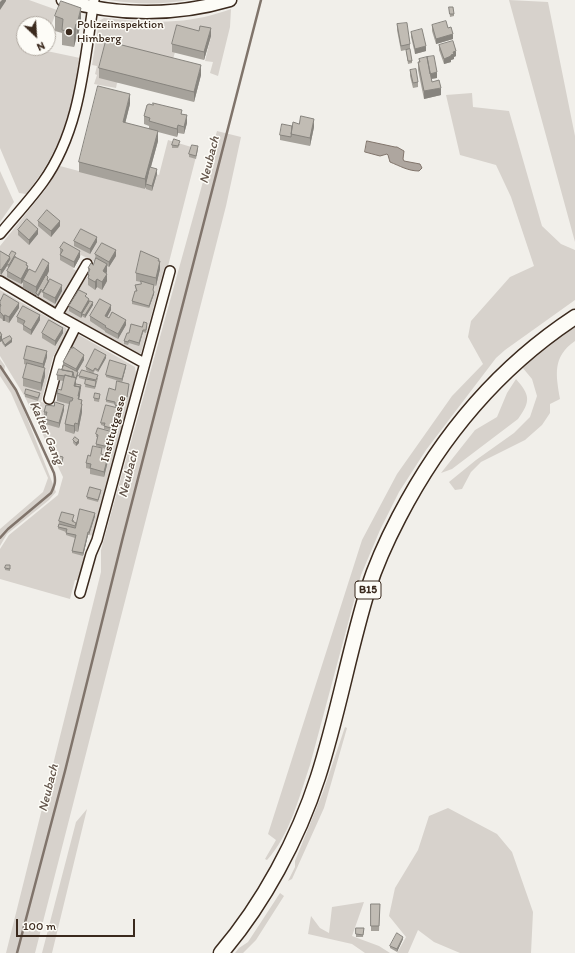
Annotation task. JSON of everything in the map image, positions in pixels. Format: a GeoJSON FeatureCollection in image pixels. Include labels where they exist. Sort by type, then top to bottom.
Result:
{"type":"FeatureCollection","features":[{"type":"Feature","properties":{"kind":"main road","name":"B15"},"geometry":{"type":"LineString","coordinates":[[221,953],[251,916],[285,856],[300,824],[318,777],[368,587],[388,538],[415,487],[441,447],[474,404],[530,351],[575,317]]}},
{"type":"Feature","properties":{"kind":"street"},"geometry":{"type":"LineString","coordinates":[[63,0],[147,13],[201,8],[230,0]]}},
{"type":"Feature","properties":{"kind":"street"},"geometry":{"type":"LineString","coordinates":[[0,234],[43,182],[68,135],[77,107],[93,4]]}},
{"type":"Feature","properties":{"kind":"street"},"geometry":{"type":"LineString","coordinates":[[57,315],[87,264]]}},
{"type":"Feature","properties":{"kind":"street","name":"Institutgasse"},"geometry":{"type":"LineString","coordinates":[[80,593],[91,554],[97,540],[170,271]]}},
{"type":"Feature","properties":{"kind":"street"},"geometry":{"type":"LineString","coordinates":[[0,281],[144,364]]}},
{"type":"Feature","properties":{"kind":"street"},"geometry":{"type":"LineString","coordinates":[[50,399],[60,358],[76,326]]}},
{"type":"Feature","properties":{"kind":"shaded area"},"geometry":{"type":"Polygon","coordinates":[[[0,0],[29,0],[57,10],[55,16],[16,16],[16,56],[56,56],[56,53],[80,58],[75,88],[60,139],[45,168],[26,194],[19,193],[0,148],[0,0]]]}},
{"type":"Feature","properties":{"kind":"shaded area"},"geometry":{"type":"Polygon","coordinates":[[[108,0],[188,0],[168,3],[148,3],[108,0]]]}},
{"type":"Feature","properties":{"kind":"shaded area"},"geometry":{"type":"Polygon","coordinates":[[[509,0],[548,2],[575,136],[575,242],[509,0]]]}},
{"type":"Feature","properties":{"kind":"shaded area"},"geometry":{"type":"Polygon","coordinates":[[[231,9],[230,27],[218,76],[210,73],[213,62],[205,61],[211,36],[172,52],[175,52],[171,67],[117,83],[116,88],[94,84],[97,75],[95,74],[97,66],[92,65],[99,21],[104,18],[167,22],[190,20],[231,9]]]}},
{"type":"Feature","properties":{"kind":"shaded area"},"geometry":{"type":"Polygon","coordinates":[[[472,93],[473,107],[509,111],[542,226],[561,244],[575,250],[575,300],[496,358],[426,450],[399,492],[380,530],[361,575],[310,765],[298,803],[282,839],[267,860],[265,859],[276,840],[268,834],[362,540],[397,474],[452,396],[483,364],[468,337],[471,321],[510,277],[534,266],[511,197],[496,165],[460,155],[446,95],[472,93]]]}},
{"type":"Feature","properties":{"kind":"shaded area"},"geometry":{"type":"Polygon","coordinates":[[[217,131],[241,137],[226,206],[35,953],[6,953],[101,572],[101,550],[217,131]]]}},
{"type":"Feature","properties":{"kind":"shaded area"},"geometry":{"type":"Polygon","coordinates":[[[168,140],[198,149],[167,270],[164,269],[141,353],[137,354],[66,314],[65,311],[85,277],[87,278],[95,262],[81,255],[73,269],[77,271],[57,306],[53,307],[0,277],[0,246],[45,190],[60,166],[146,189],[150,172],[159,175],[168,140]]]}},
{"type":"Feature","properties":{"kind":"shaded area"},"geometry":{"type":"Polygon","coordinates":[[[367,141],[397,147],[404,151],[404,161],[420,164],[422,168],[419,171],[415,171],[390,162],[387,154],[380,156],[365,152],[367,141]]]}},
{"type":"Feature","properties":{"kind":"shaded area"},"geometry":{"type":"Polygon","coordinates":[[[0,171],[14,202],[0,222],[0,171]]]}},
{"type":"Feature","properties":{"kind":"shaded area"},"geometry":{"type":"Polygon","coordinates":[[[0,290],[66,328],[67,332],[53,357],[41,402],[55,405],[60,388],[56,387],[63,359],[76,337],[79,335],[135,367],[136,374],[94,536],[88,535],[83,556],[88,557],[81,581],[75,580],[70,599],[0,579],[0,549],[9,535],[58,495],[63,477],[25,397],[0,356],[0,290]]]}},
{"type":"Feature","properties":{"kind":"shaded area"},"geometry":{"type":"Polygon","coordinates":[[[575,326],[575,341],[562,353],[557,367],[557,382],[560,399],[550,404],[550,413],[542,425],[525,440],[481,462],[471,472],[462,489],[455,490],[449,482],[476,460],[514,433],[530,417],[537,396],[532,379],[522,367],[544,348],[575,326]]]}},
{"type":"Feature","properties":{"kind":"shaded area"},"geometry":{"type":"Polygon","coordinates":[[[0,359],[5,366],[4,372],[16,390],[56,492],[49,500],[7,534],[0,546],[0,529],[43,492],[48,478],[11,393],[0,376],[0,359]]]}},
{"type":"Feature","properties":{"kind":"shaded area"},"geometry":{"type":"Polygon","coordinates":[[[516,379],[524,389],[527,398],[527,403],[518,419],[452,469],[441,473],[475,430],[497,417],[507,393],[516,379]]]}},
{"type":"Feature","properties":{"kind":"shaded area"},"geometry":{"type":"Polygon","coordinates":[[[345,727],[347,728],[324,808],[292,879],[288,881],[295,867],[295,861],[323,792],[345,727]]]}},
{"type":"Feature","properties":{"kind":"shaded area"},"geometry":{"type":"Polygon","coordinates":[[[448,808],[497,834],[512,852],[533,912],[531,953],[460,953],[434,942],[418,930],[408,953],[397,953],[406,937],[389,916],[395,888],[418,850],[429,816],[448,808]]]}},
{"type":"Feature","properties":{"kind":"shaded area"},"geometry":{"type":"Polygon","coordinates":[[[87,809],[52,953],[42,953],[76,822],[87,809]]]}},
{"type":"Feature","properties":{"kind":"shaded area"},"geometry":{"type":"Polygon","coordinates":[[[280,893],[284,896],[256,940],[243,953],[235,953],[239,948],[248,942],[280,893]]]}},
{"type":"Feature","properties":{"kind":"shaded area"},"geometry":{"type":"Polygon","coordinates":[[[364,902],[352,936],[379,946],[390,953],[365,953],[352,944],[308,934],[311,916],[320,928],[329,933],[332,907],[364,902]]]}},
{"type":"Feature","properties":{"kind":"building"},"geometry":{"type":"Polygon","coordinates":[[[61,1],[81,8],[74,32],[62,30],[63,19],[55,16],[61,1]]]}},
{"type":"Feature","properties":{"kind":"building"},"geometry":{"type":"Polygon","coordinates":[[[449,7],[453,7],[454,14],[450,14],[449,7]]]}},
{"type":"Feature","properties":{"kind":"building"},"geometry":{"type":"Polygon","coordinates":[[[446,21],[448,28],[451,27],[453,34],[436,39],[432,25],[446,21]]]}},
{"type":"Feature","properties":{"kind":"building"},"geometry":{"type":"Polygon","coordinates":[[[407,23],[410,44],[401,46],[397,24],[407,23]]]}},
{"type":"Feature","properties":{"kind":"building"},"geometry":{"type":"Polygon","coordinates":[[[177,25],[199,31],[200,26],[211,28],[204,52],[172,44],[177,25]]]}},
{"type":"Feature","properties":{"kind":"building"},"geometry":{"type":"Polygon","coordinates":[[[422,29],[426,46],[415,49],[411,32],[422,29]]]}},
{"type":"Feature","properties":{"kind":"building"},"geometry":{"type":"Polygon","coordinates":[[[106,41],[201,65],[194,92],[99,68],[106,41]]]}},
{"type":"Feature","properties":{"kind":"building"},"geometry":{"type":"Polygon","coordinates":[[[453,41],[456,51],[453,52],[454,54],[451,56],[444,59],[439,45],[453,41]]]}},
{"type":"Feature","properties":{"kind":"building"},"geometry":{"type":"Polygon","coordinates":[[[410,49],[412,61],[408,61],[406,50],[410,49]]]}},
{"type":"Feature","properties":{"kind":"building"},"geometry":{"type":"Polygon","coordinates":[[[434,56],[437,72],[430,74],[427,57],[434,56]]]}},
{"type":"Feature","properties":{"kind":"building"},"geometry":{"type":"Polygon","coordinates":[[[427,57],[432,82],[439,80],[441,88],[424,91],[418,62],[420,62],[419,59],[427,57]]]}},
{"type":"Feature","properties":{"kind":"building"},"geometry":{"type":"Polygon","coordinates":[[[416,69],[418,82],[413,83],[410,70],[416,69]]]}},
{"type":"Feature","properties":{"kind":"building"},"geometry":{"type":"Polygon","coordinates":[[[98,86],[130,94],[123,122],[158,131],[145,179],[79,162],[98,86]]]}},
{"type":"Feature","properties":{"kind":"building"},"geometry":{"type":"Polygon","coordinates":[[[153,103],[182,110],[181,114],[187,115],[184,127],[178,125],[177,129],[149,121],[150,118],[144,116],[147,105],[153,105],[153,103]]]}},
{"type":"Feature","properties":{"kind":"building"},"geometry":{"type":"Polygon","coordinates":[[[301,116],[314,119],[310,138],[291,134],[293,122],[299,124],[301,116]]]}},
{"type":"Feature","properties":{"kind":"building"},"geometry":{"type":"Polygon","coordinates":[[[282,124],[292,126],[291,137],[280,135],[282,124]]]}},
{"type":"Feature","properties":{"kind":"building"},"geometry":{"type":"Polygon","coordinates":[[[174,139],[180,141],[178,146],[172,145],[174,139]]]}},
{"type":"Feature","properties":{"kind":"building"},"geometry":{"type":"Polygon","coordinates":[[[192,145],[198,146],[196,156],[189,154],[192,145]]]}},
{"type":"Feature","properties":{"kind":"building"},"geometry":{"type":"Polygon","coordinates":[[[150,167],[157,169],[152,186],[146,184],[150,167]]]}},
{"type":"Feature","properties":{"kind":"building"},"geometry":{"type":"Polygon","coordinates":[[[47,210],[60,221],[51,231],[38,221],[47,210]]]}},
{"type":"Feature","properties":{"kind":"building"},"geometry":{"type":"Polygon","coordinates":[[[27,219],[38,229],[29,240],[18,230],[27,219]]]}},
{"type":"Feature","properties":{"kind":"building"},"geometry":{"type":"Polygon","coordinates":[[[81,229],[97,237],[90,249],[74,241],[81,229]]]}},
{"type":"Feature","properties":{"kind":"building"},"geometry":{"type":"Polygon","coordinates":[[[64,242],[80,251],[74,262],[60,255],[63,250],[60,248],[64,242]]]}},
{"type":"Feature","properties":{"kind":"building"},"geometry":{"type":"Polygon","coordinates":[[[102,243],[116,250],[109,262],[95,254],[102,243]]]}},
{"type":"Feature","properties":{"kind":"building"},"geometry":{"type":"Polygon","coordinates":[[[0,251],[10,257],[1,270],[0,269],[0,251]]]}},
{"type":"Feature","properties":{"kind":"building"},"geometry":{"type":"Polygon","coordinates":[[[12,251],[16,253],[9,265],[7,264],[12,251]]]}},
{"type":"Feature","properties":{"kind":"building"},"geometry":{"type":"Polygon","coordinates":[[[141,251],[159,259],[158,261],[160,261],[156,278],[136,273],[141,251]]]}},
{"type":"Feature","properties":{"kind":"building"},"geometry":{"type":"Polygon","coordinates":[[[15,257],[27,263],[26,265],[28,266],[21,279],[7,271],[15,257]]]}},
{"type":"Feature","properties":{"kind":"building"},"geometry":{"type":"Polygon","coordinates":[[[96,258],[107,264],[103,271],[107,274],[102,282],[97,279],[95,282],[88,278],[90,269],[88,268],[91,263],[93,265],[96,258]]]}},
{"type":"Feature","properties":{"kind":"building"},"geometry":{"type":"Polygon","coordinates":[[[43,259],[49,263],[36,287],[23,280],[29,269],[35,272],[43,259]]]}},
{"type":"Feature","properties":{"kind":"building"},"geometry":{"type":"Polygon","coordinates":[[[46,275],[48,277],[47,280],[49,281],[43,291],[41,289],[38,295],[36,293],[46,275]]]}},
{"type":"Feature","properties":{"kind":"building"},"geometry":{"type":"Polygon","coordinates":[[[50,279],[62,285],[55,298],[43,292],[50,279]]]}},
{"type":"Feature","properties":{"kind":"building"},"geometry":{"type":"Polygon","coordinates":[[[141,281],[154,285],[154,292],[149,306],[132,301],[135,291],[137,291],[135,285],[141,284],[141,281]]]}},
{"type":"Feature","properties":{"kind":"building"},"geometry":{"type":"Polygon","coordinates":[[[79,290],[87,294],[85,296],[89,299],[81,313],[69,306],[79,290]]]}},
{"type":"Feature","properties":{"kind":"building"},"geometry":{"type":"Polygon","coordinates":[[[4,294],[19,303],[9,317],[5,315],[3,316],[0,312],[0,302],[4,294]]]}},
{"type":"Feature","properties":{"kind":"building"},"geometry":{"type":"Polygon","coordinates":[[[100,299],[111,305],[105,316],[109,318],[112,312],[126,320],[118,334],[90,316],[100,299]]]}},
{"type":"Feature","properties":{"kind":"building"},"geometry":{"type":"Polygon","coordinates":[[[90,301],[93,302],[85,315],[82,314],[90,301]]]}},
{"type":"Feature","properties":{"kind":"building"},"geometry":{"type":"Polygon","coordinates":[[[23,306],[40,315],[31,330],[23,325],[25,321],[17,317],[23,306]]]}},
{"type":"Feature","properties":{"kind":"building"},"geometry":{"type":"Polygon","coordinates":[[[49,320],[63,328],[55,341],[42,333],[49,320]]]}},
{"type":"Feature","properties":{"kind":"building"},"geometry":{"type":"Polygon","coordinates":[[[144,322],[147,323],[146,330],[143,330],[139,343],[129,340],[128,342],[124,341],[127,333],[129,333],[131,324],[142,327],[144,322]]]}},
{"type":"Feature","properties":{"kind":"building"},"geometry":{"type":"Polygon","coordinates":[[[10,336],[12,339],[5,345],[2,340],[10,336]]]}},
{"type":"Feature","properties":{"kind":"building"},"geometry":{"type":"Polygon","coordinates":[[[27,346],[47,351],[43,364],[24,359],[27,346]]]}},
{"type":"Feature","properties":{"kind":"building"},"geometry":{"type":"Polygon","coordinates":[[[73,347],[84,355],[76,369],[63,362],[73,347]]]}},
{"type":"Feature","properties":{"kind":"building"},"geometry":{"type":"Polygon","coordinates":[[[95,349],[106,355],[98,370],[95,368],[93,371],[86,367],[95,349]]]}},
{"type":"Feature","properties":{"kind":"building"},"geometry":{"type":"Polygon","coordinates":[[[110,360],[126,365],[122,379],[106,375],[110,360]]]}},
{"type":"Feature","properties":{"kind":"building"},"geometry":{"type":"Polygon","coordinates":[[[27,363],[45,368],[41,383],[23,378],[27,363]]]}},
{"type":"Feature","properties":{"kind":"building"},"geometry":{"type":"Polygon","coordinates":[[[64,365],[78,372],[76,378],[74,377],[73,372],[62,370],[64,365]]]}},
{"type":"Feature","properties":{"kind":"building"},"geometry":{"type":"Polygon","coordinates":[[[59,369],[73,372],[72,377],[57,375],[59,369]]]}},
{"type":"Feature","properties":{"kind":"building"},"geometry":{"type":"Polygon","coordinates":[[[82,370],[98,375],[96,380],[79,376],[82,370]]]}},
{"type":"Feature","properties":{"kind":"building"},"geometry":{"type":"Polygon","coordinates":[[[65,375],[76,378],[74,386],[80,387],[78,399],[82,400],[82,404],[78,424],[75,423],[74,426],[65,424],[70,401],[72,401],[73,398],[57,393],[58,389],[61,390],[65,375]]]}},
{"type":"Feature","properties":{"kind":"building"},"geometry":{"type":"Polygon","coordinates":[[[86,379],[96,381],[95,387],[85,384],[86,379]]]}},
{"type":"Feature","properties":{"kind":"building"},"geometry":{"type":"Polygon","coordinates":[[[117,381],[129,384],[127,397],[125,397],[123,407],[115,405],[115,402],[106,400],[109,388],[115,390],[117,381]]]}},
{"type":"Feature","properties":{"kind":"building"},"geometry":{"type":"Polygon","coordinates":[[[76,384],[81,385],[80,389],[80,387],[75,386],[76,384]]]}},
{"type":"Feature","properties":{"kind":"building"},"geometry":{"type":"Polygon","coordinates":[[[26,389],[40,393],[38,398],[25,394],[26,389]]]}},
{"type":"Feature","properties":{"kind":"building"},"geometry":{"type":"Polygon","coordinates":[[[95,393],[100,394],[99,399],[94,398],[95,393]]]}},
{"type":"Feature","properties":{"kind":"building"},"geometry":{"type":"Polygon","coordinates":[[[55,402],[64,405],[59,423],[45,419],[47,412],[44,412],[46,405],[54,406],[55,402]]]}},
{"type":"Feature","properties":{"kind":"building"},"geometry":{"type":"Polygon","coordinates":[[[106,405],[122,409],[119,421],[117,421],[114,429],[104,426],[105,423],[101,423],[106,405]]]}},
{"type":"Feature","properties":{"kind":"building"},"geometry":{"type":"Polygon","coordinates":[[[98,428],[113,432],[109,447],[96,444],[98,435],[96,434],[98,428]]]}},
{"type":"Feature","properties":{"kind":"building"},"geometry":{"type":"Polygon","coordinates":[[[75,437],[79,440],[76,443],[73,440],[75,437]]]}},
{"type":"Feature","properties":{"kind":"building"},"geometry":{"type":"Polygon","coordinates":[[[93,446],[102,448],[101,454],[108,456],[104,472],[90,468],[91,464],[86,463],[93,446]]]}},
{"type":"Feature","properties":{"kind":"building"},"geometry":{"type":"Polygon","coordinates":[[[59,456],[63,457],[62,462],[58,461],[59,456]]]}},
{"type":"Feature","properties":{"kind":"building"},"geometry":{"type":"Polygon","coordinates":[[[90,487],[101,490],[98,500],[87,497],[90,487]]]}},
{"type":"Feature","properties":{"kind":"building"},"geometry":{"type":"Polygon","coordinates":[[[80,509],[95,513],[88,532],[83,553],[72,551],[76,535],[66,533],[67,529],[58,527],[59,524],[75,528],[80,509]]]}},
{"type":"Feature","properties":{"kind":"building"},"geometry":{"type":"Polygon","coordinates":[[[62,512],[74,515],[72,521],[76,523],[75,526],[59,521],[62,512]]]}},
{"type":"Feature","properties":{"kind":"building"},"geometry":{"type":"Polygon","coordinates":[[[6,565],[10,565],[10,569],[5,568],[6,565]]]}},
{"type":"Feature","properties":{"kind":"building"},"geometry":{"type":"Polygon","coordinates":[[[371,904],[380,904],[379,926],[371,926],[371,904]]]}},
{"type":"Feature","properties":{"kind":"building"},"geometry":{"type":"Polygon","coordinates":[[[356,928],[364,928],[363,935],[356,934],[356,928]]]}},
{"type":"Feature","properties":{"kind":"building"},"geometry":{"type":"Polygon","coordinates":[[[397,933],[403,937],[397,949],[390,946],[397,933]]]}},
{"type":"Feature","properties":{"kind":"waterway","name":"Neubach"},"geometry":{"type":"LineString","coordinates":[[17,953],[65,771],[123,537],[261,0]]}},
{"type":"Feature","properties":{"kind":"waterway","name":"Kalter Gang"},"geometry":{"type":"LineString","coordinates":[[0,366],[16,390],[54,473],[55,481],[51,493],[8,529],[0,538]]}},
{"type":"Feature","properties":{"kind":"place","name":"Polizeiinspektion Himberg"},"geometry":{"type":"Point","coordinates":[69,32]}}]}
